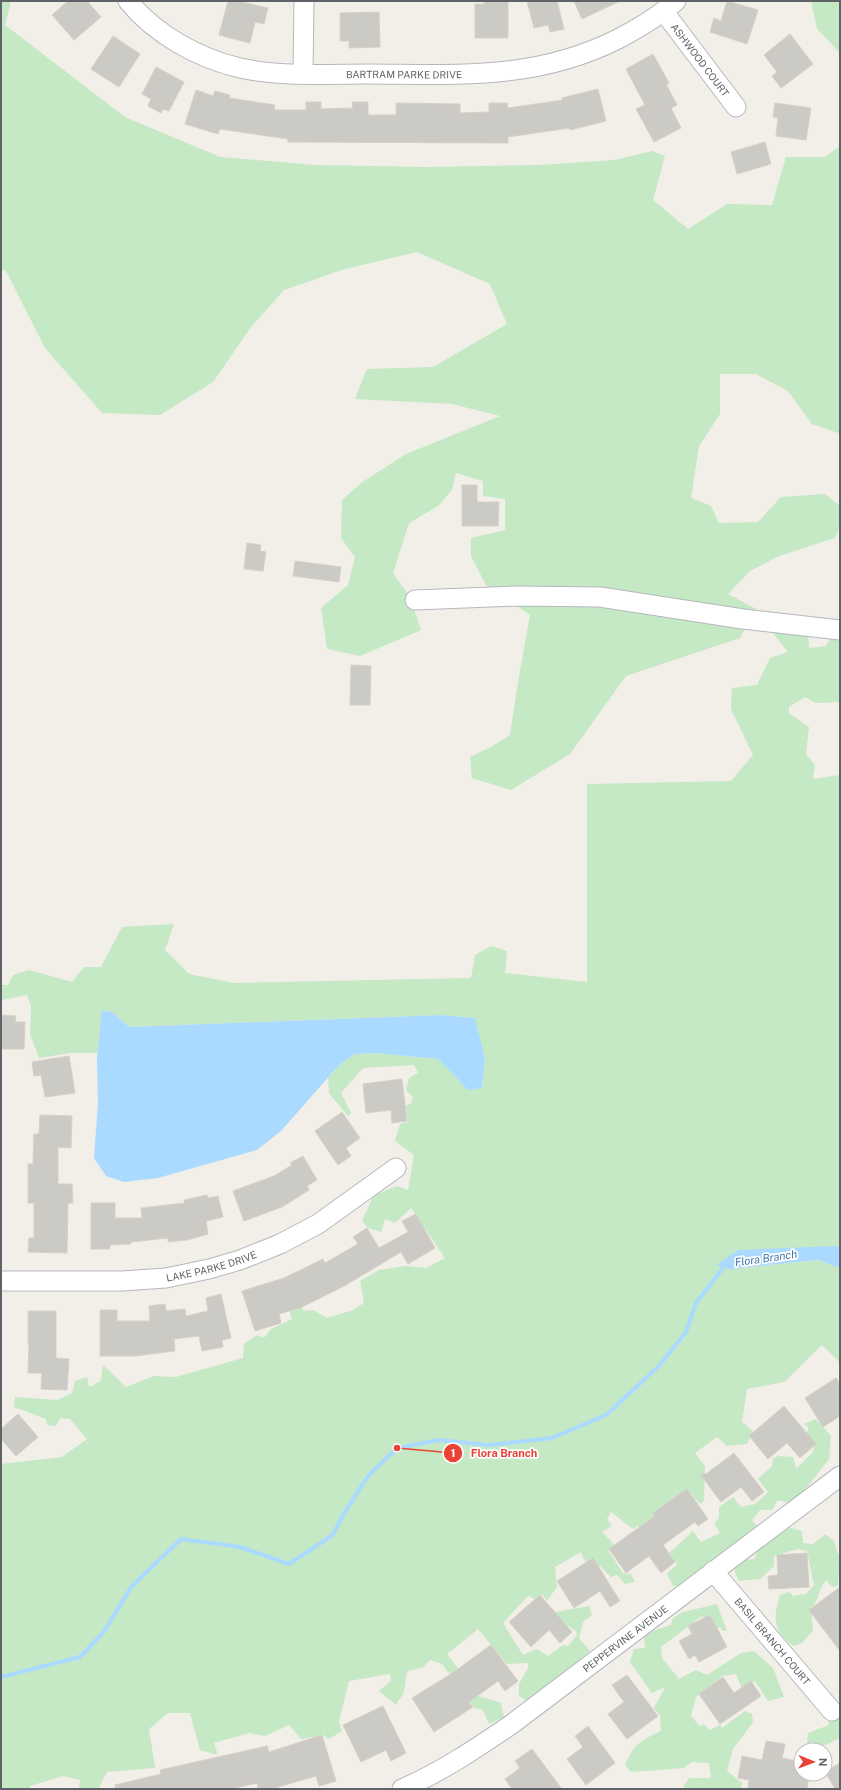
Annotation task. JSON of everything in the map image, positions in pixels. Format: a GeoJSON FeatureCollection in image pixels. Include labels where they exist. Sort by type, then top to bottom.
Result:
{"type":"FeatureCollection","features":[{"type":"Feature","properties":{"kind":"street"},"geometry":{"type":"LineString","coordinates":[[303,74],[304,1]]}},
{"type":"Feature","properties":{"kind":"street","name":"BARTRAM PARKE DRIVE"},"geometry":{"type":"LineString","coordinates":[[130,4],[156,28],[173,40],[218,61],[240,68],[263,72],[303,74],[480,74],[511,72],[542,67],[572,59],[608,44],[634,31],[670,7]]}},
{"type":"Feature","properties":{"kind":"street","name":"ASHWOOD COURT"},"geometry":{"type":"LineString","coordinates":[[670,7],[736,108]]}},
{"type":"Feature","properties":{"kind":"street"},"geometry":{"type":"LineString","coordinates":[[415,600],[517,596],[600,597],[743,619],[840,630]]}},
{"type":"Feature","properties":{"kind":"street","name":"LAKE PARKE DRIVE"},"geometry":{"type":"LineString","coordinates":[[1,1281],[122,1281],[166,1278],[240,1260],[280,1244],[318,1224],[396,1168]]}},
{"type":"Feature","properties":{"kind":"street","name":"PEPPERVINE AVENUE"},"geometry":{"type":"LineString","coordinates":[[402,1789],[443,1768],[512,1724],[713,1570],[840,1476]]}},
{"type":"Feature","properties":{"kind":"street","name":"BASIL BRANCH COURT"},"geometry":{"type":"LineString","coordinates":[[713,1570],[832,1712]]}},
{"type":"Feature","properties":{"kind":"green space"},"geometry":{"type":"Polygon","coordinates":[[[1,1],[11,1],[5,25],[125,117],[220,157],[315,165],[427,167],[539,165],[615,160],[652,151],[665,156],[653,200],[688,229],[727,204],[772,205],[786,157],[825,157],[840,146],[840,432],[838,433],[812,424],[788,391],[756,374],[720,374],[720,414],[699,446],[691,498],[711,506],[719,523],[758,522],[781,497],[825,494],[840,506],[840,526],[835,538],[779,556],[750,571],[728,594],[756,609],[740,638],[626,676],[570,754],[511,790],[472,778],[470,757],[491,747],[510,735],[530,615],[486,585],[471,556],[471,538],[505,530],[505,499],[483,496],[483,481],[456,473],[452,490],[438,506],[409,523],[393,573],[410,597],[421,630],[360,656],[327,649],[321,608],[348,585],[355,557],[341,538],[342,500],[361,483],[406,454],[500,416],[452,404],[355,399],[367,369],[433,367],[507,324],[490,284],[417,252],[345,269],[284,290],[251,327],[213,382],[160,415],[102,413],[45,348],[6,271],[1,269],[1,1]]]}},
{"type":"Feature","properties":{"kind":"green space"},"geometry":{"type":"Polygon","coordinates":[[[811,1],[840,1],[840,53],[817,29],[811,1]]]}},
{"type":"Feature","properties":{"kind":"green space"},"geometry":{"type":"Polygon","coordinates":[[[765,623],[808,631],[809,648],[826,646],[832,635],[840,637],[840,702],[816,703],[805,697],[789,707],[789,713],[809,727],[806,754],[815,765],[813,779],[840,775],[840,1247],[836,1246],[730,1269],[818,1260],[840,1268],[840,1363],[822,1345],[784,1382],[747,1389],[742,1422],[753,1431],[747,1444],[727,1446],[717,1437],[695,1453],[705,1466],[704,1501],[700,1504],[687,1489],[653,1516],[667,1539],[663,1545],[655,1535],[638,1526],[633,1529],[611,1512],[607,1519],[612,1526],[602,1532],[615,1545],[608,1550],[623,1573],[631,1574],[635,1582],[625,1584],[617,1575],[611,1577],[600,1566],[595,1569],[589,1561],[585,1562],[581,1552],[555,1567],[557,1587],[547,1601],[542,1594],[535,1599],[528,1596],[503,1623],[523,1655],[537,1649],[548,1656],[563,1645],[568,1646],[577,1635],[576,1631],[565,1624],[555,1612],[589,1606],[592,1615],[583,1622],[579,1638],[590,1651],[529,1702],[519,1696],[519,1684],[528,1668],[528,1663],[507,1664],[478,1629],[447,1654],[479,1696],[501,1703],[504,1717],[489,1724],[483,1710],[475,1708],[442,1664],[430,1660],[422,1668],[407,1671],[404,1692],[396,1705],[379,1691],[391,1681],[390,1674],[349,1681],[339,1721],[342,1731],[329,1739],[323,1735],[301,1739],[289,1725],[265,1736],[249,1733],[214,1743],[218,1755],[200,1750],[190,1713],[168,1713],[149,1729],[155,1768],[107,1772],[98,1789],[79,1789],[80,1780],[63,1776],[30,1786],[30,1789],[1,1789],[1,1464],[62,1457],[87,1439],[70,1419],[60,1418],[56,1426],[47,1425],[46,1419],[14,1407],[15,1397],[57,1400],[72,1393],[75,1381],[87,1377],[89,1387],[101,1381],[103,1365],[126,1387],[154,1376],[176,1377],[243,1358],[244,1344],[257,1335],[264,1338],[271,1329],[292,1319],[288,1306],[300,1306],[304,1311],[313,1310],[327,1318],[353,1310],[364,1303],[360,1281],[379,1270],[406,1266],[426,1268],[445,1258],[411,1208],[395,1223],[385,1219],[381,1232],[368,1228],[362,1221],[374,1195],[397,1186],[408,1190],[414,1155],[395,1141],[400,1124],[408,1122],[406,1106],[411,1103],[413,1097],[406,1090],[409,1078],[418,1073],[414,1065],[363,1068],[341,1093],[351,1113],[348,1116],[329,1093],[328,1078],[342,1063],[355,1054],[376,1053],[438,1059],[468,1090],[482,1088],[485,1058],[474,1018],[441,1015],[129,1027],[112,1012],[102,1010],[98,1053],[70,1053],[39,1058],[30,1034],[31,1006],[27,995],[2,1000],[1,1014],[1,985],[8,985],[13,975],[29,970],[72,982],[84,967],[101,967],[122,927],[174,924],[165,950],[189,974],[234,983],[471,978],[475,955],[491,946],[507,951],[505,973],[587,982],[587,784],[731,781],[753,755],[731,709],[732,688],[757,685],[770,658],[788,652],[765,623]]]}},
{"type":"Feature","properties":{"kind":"green space"},"geometry":{"type":"Polygon","coordinates":[[[816,1419],[831,1436],[829,1459],[808,1486],[790,1503],[778,1500],[772,1510],[760,1510],[752,1520],[757,1526],[680,1587],[673,1586],[667,1574],[677,1564],[669,1553],[690,1534],[692,1530],[701,1542],[720,1533],[714,1523],[719,1518],[719,1507],[733,1497],[741,1507],[755,1504],[768,1492],[758,1479],[772,1466],[773,1458],[779,1456],[793,1457],[796,1469],[813,1452],[814,1446],[805,1435],[809,1428],[804,1424],[816,1419]]]}},
{"type":"Feature","properties":{"kind":"green space"},"geometry":{"type":"Polygon","coordinates":[[[788,1527],[802,1531],[803,1543],[813,1544],[825,1534],[834,1541],[838,1554],[840,1554],[838,1586],[832,1587],[826,1580],[811,1610],[813,1631],[802,1643],[794,1646],[787,1641],[778,1630],[776,1624],[776,1610],[780,1595],[789,1592],[793,1596],[806,1594],[814,1585],[807,1551],[798,1549],[774,1556],[774,1566],[760,1579],[739,1581],[734,1570],[742,1560],[755,1559],[759,1545],[788,1527]]]}},
{"type":"Feature","properties":{"kind":"green space"},"geometry":{"type":"Polygon","coordinates":[[[717,1604],[727,1631],[723,1631],[719,1627],[716,1629],[702,1616],[661,1647],[662,1658],[679,1679],[696,1670],[707,1675],[741,1653],[754,1651],[773,1668],[784,1697],[768,1701],[755,1681],[742,1689],[736,1674],[722,1676],[696,1697],[691,1715],[699,1726],[704,1725],[710,1730],[720,1725],[722,1728],[745,1711],[752,1714],[753,1722],[733,1749],[727,1771],[742,1783],[741,1789],[684,1789],[684,1786],[689,1778],[711,1778],[709,1763],[692,1762],[684,1768],[631,1772],[625,1765],[635,1747],[643,1740],[661,1731],[660,1716],[654,1708],[665,1687],[652,1693],[630,1662],[634,1649],[645,1648],[644,1637],[652,1631],[671,1625],[673,1618],[683,1612],[717,1604]]]}},
{"type":"Feature","properties":{"kind":"green space"},"geometry":{"type":"Polygon","coordinates":[[[840,1711],[840,1738],[832,1742],[807,1742],[808,1733],[829,1725],[828,1716],[840,1711]]]}},
{"type":"Feature","properties":{"kind":"water"},"geometry":{"type":"Polygon","coordinates":[[[102,1010],[112,1012],[129,1027],[441,1015],[475,1018],[485,1058],[482,1088],[468,1090],[438,1059],[376,1053],[355,1054],[342,1063],[332,1073],[281,1131],[257,1150],[158,1178],[124,1182],[106,1176],[94,1158],[98,1103],[97,1058],[102,1010]]]}},
{"type":"Feature","properties":{"kind":"water"},"geometry":{"type":"Polygon","coordinates":[[[840,1247],[840,1268],[818,1260],[730,1269],[716,1265],[738,1250],[840,1247]]]}},
{"type":"Feature","properties":{"kind":"building"},"geometry":{"type":"Polygon","coordinates":[[[68,1],[87,1],[101,17],[74,40],[52,15],[68,1]]]}},
{"type":"Feature","properties":{"kind":"building"},"geometry":{"type":"Polygon","coordinates":[[[228,1],[238,1],[268,8],[264,24],[255,22],[250,43],[219,35],[228,1]]]}},
{"type":"Feature","properties":{"kind":"building"},"geometry":{"type":"Polygon","coordinates":[[[484,1],[508,1],[508,38],[475,38],[475,4],[484,4],[484,1]]]}},
{"type":"Feature","properties":{"kind":"building"},"geometry":{"type":"Polygon","coordinates":[[[527,1],[557,1],[564,29],[550,32],[548,25],[534,28],[527,1]]]}},
{"type":"Feature","properties":{"kind":"building"},"geometry":{"type":"Polygon","coordinates":[[[574,1],[620,1],[582,19],[574,1]]]}},
{"type":"Feature","properties":{"kind":"building"},"geometry":{"type":"Polygon","coordinates":[[[727,1],[758,10],[747,44],[710,32],[714,18],[721,21],[727,1]]]}},
{"type":"Feature","properties":{"kind":"building"},"geometry":{"type":"Polygon","coordinates":[[[379,12],[380,47],[349,48],[349,41],[340,41],[340,13],[379,12]]]}},
{"type":"Feature","properties":{"kind":"building"},"geometry":{"type":"Polygon","coordinates":[[[790,34],[813,64],[781,88],[772,76],[777,72],[764,55],[790,34]]]}},
{"type":"Feature","properties":{"kind":"building"},"geometry":{"type":"Polygon","coordinates":[[[113,36],[140,54],[119,87],[91,69],[113,36]]]}},
{"type":"Feature","properties":{"kind":"building"},"geometry":{"type":"Polygon","coordinates":[[[653,54],[669,83],[666,84],[677,105],[671,108],[681,128],[654,142],[636,109],[645,105],[626,69],[653,54]]]}},
{"type":"Feature","properties":{"kind":"building"},"geometry":{"type":"Polygon","coordinates":[[[156,67],[184,82],[169,111],[163,109],[161,113],[148,106],[151,99],[142,94],[156,67]]]}},
{"type":"Feature","properties":{"kind":"building"},"geometry":{"type":"Polygon","coordinates":[[[598,89],[606,121],[570,130],[570,128],[508,137],[508,143],[288,142],[288,139],[220,129],[218,134],[185,124],[196,90],[213,96],[215,91],[230,95],[229,98],[275,105],[274,110],[306,110],[306,102],[321,102],[321,109],[353,108],[352,102],[368,102],[368,115],[396,115],[396,103],[460,104],[460,113],[489,112],[489,103],[507,103],[508,108],[563,100],[562,98],[598,89]]]}},
{"type":"Feature","properties":{"kind":"building"},"geometry":{"type":"Polygon","coordinates":[[[775,103],[811,108],[806,140],[776,136],[778,118],[773,117],[775,103]]]}},
{"type":"Feature","properties":{"kind":"building"},"geometry":{"type":"Polygon","coordinates":[[[765,142],[771,164],[737,174],[731,152],[765,142]]]}},
{"type":"Feature","properties":{"kind":"building"},"geometry":{"type":"Polygon","coordinates":[[[462,485],[477,485],[477,502],[499,502],[498,526],[462,526],[462,485]]]}},
{"type":"Feature","properties":{"kind":"building"},"geometry":{"type":"Polygon","coordinates":[[[247,543],[261,545],[260,551],[266,552],[263,571],[244,569],[247,543]]]}},
{"type":"Feature","properties":{"kind":"building"},"geometry":{"type":"Polygon","coordinates":[[[295,561],[341,567],[339,582],[293,576],[295,561]]]}},
{"type":"Feature","properties":{"kind":"building"},"geometry":{"type":"Polygon","coordinates":[[[351,665],[371,666],[370,705],[350,705],[351,665]]]}},
{"type":"Feature","properties":{"kind":"building"},"geometry":{"type":"Polygon","coordinates":[[[1,1015],[16,1016],[15,1022],[25,1022],[24,1049],[1,1049],[1,1015]]]}},
{"type":"Feature","properties":{"kind":"building"},"geometry":{"type":"Polygon","coordinates":[[[69,1056],[75,1093],[45,1097],[41,1075],[34,1076],[32,1062],[69,1056]]]}},
{"type":"Feature","properties":{"kind":"building"},"geometry":{"type":"Polygon","coordinates":[[[402,1079],[407,1121],[392,1123],[391,1110],[366,1113],[363,1084],[402,1079]]]}},
{"type":"Feature","properties":{"kind":"building"},"geometry":{"type":"Polygon","coordinates":[[[342,1112],[360,1138],[346,1148],[351,1156],[338,1165],[315,1131],[342,1112]]]}},
{"type":"Feature","properties":{"kind":"building"},"geometry":{"type":"Polygon","coordinates":[[[40,1115],[72,1116],[71,1148],[58,1147],[58,1184],[72,1184],[73,1203],[68,1203],[67,1253],[28,1252],[29,1238],[34,1238],[34,1203],[28,1203],[28,1164],[33,1164],[34,1134],[39,1134],[40,1115]]]}},
{"type":"Feature","properties":{"kind":"building"},"geometry":{"type":"Polygon","coordinates":[[[303,1156],[317,1180],[307,1186],[309,1190],[282,1207],[244,1221],[233,1191],[274,1176],[292,1165],[290,1163],[303,1156]]]}},
{"type":"Feature","properties":{"kind":"building"},"geometry":{"type":"Polygon","coordinates":[[[207,1195],[208,1198],[218,1196],[223,1217],[206,1221],[208,1234],[187,1240],[168,1242],[168,1238],[131,1242],[131,1244],[110,1245],[110,1249],[91,1249],[91,1203],[115,1203],[115,1218],[142,1218],[141,1208],[185,1203],[184,1200],[207,1195]]]}},
{"type":"Feature","properties":{"kind":"building"},"geometry":{"type":"Polygon","coordinates":[[[416,1214],[435,1248],[408,1264],[401,1252],[346,1285],[302,1307],[279,1314],[281,1323],[255,1331],[242,1291],[284,1278],[323,1259],[325,1263],[358,1244],[353,1237],[367,1228],[379,1248],[408,1232],[402,1221],[416,1214]]]}},
{"type":"Feature","properties":{"kind":"building"},"geometry":{"type":"Polygon","coordinates":[[[221,1294],[231,1338],[222,1340],[223,1347],[202,1351],[199,1336],[174,1339],[175,1351],[135,1356],[100,1356],[100,1310],[117,1310],[117,1321],[150,1321],[149,1306],[165,1304],[166,1311],[185,1309],[186,1316],[208,1311],[206,1298],[221,1294]]]}},
{"type":"Feature","properties":{"kind":"building"},"geometry":{"type":"Polygon","coordinates":[[[28,1311],[56,1311],[56,1358],[69,1359],[67,1390],[41,1389],[42,1373],[28,1373],[28,1311]]]}},
{"type":"Feature","properties":{"kind":"building"},"geometry":{"type":"Polygon","coordinates":[[[836,1378],[840,1384],[840,1416],[823,1427],[805,1398],[836,1378]]]}},
{"type":"Feature","properties":{"kind":"building"},"geometry":{"type":"Polygon","coordinates":[[[784,1406],[816,1444],[800,1458],[787,1443],[768,1459],[749,1436],[784,1406]]]}},
{"type":"Feature","properties":{"kind":"building"},"geometry":{"type":"Polygon","coordinates":[[[18,1414],[38,1437],[16,1456],[1,1439],[1,1429],[18,1414]]]}},
{"type":"Feature","properties":{"kind":"building"},"geometry":{"type":"Polygon","coordinates":[[[734,1453],[764,1492],[752,1501],[741,1487],[721,1502],[700,1474],[706,1474],[734,1453]]]}},
{"type":"Feature","properties":{"kind":"building"},"geometry":{"type":"Polygon","coordinates":[[[687,1489],[708,1519],[698,1526],[695,1522],[663,1545],[675,1562],[661,1573],[649,1556],[626,1573],[609,1549],[655,1516],[653,1513],[687,1489]]]}},
{"type":"Feature","properties":{"kind":"building"},"geometry":{"type":"Polygon","coordinates":[[[807,1553],[809,1587],[769,1589],[768,1576],[778,1575],[777,1555],[807,1553]]]}},
{"type":"Feature","properties":{"kind":"building"},"geometry":{"type":"Polygon","coordinates":[[[593,1558],[620,1601],[610,1607],[600,1591],[574,1608],[557,1581],[593,1558]]]}},
{"type":"Feature","properties":{"kind":"building"},"geometry":{"type":"Polygon","coordinates":[[[840,1587],[840,1651],[809,1610],[840,1587]]]}},
{"type":"Feature","properties":{"kind":"building"},"geometry":{"type":"Polygon","coordinates":[[[540,1595],[572,1632],[560,1643],[549,1630],[531,1647],[509,1622],[540,1595]]]}},
{"type":"Feature","properties":{"kind":"building"},"geometry":{"type":"Polygon","coordinates":[[[710,1615],[727,1647],[699,1662],[695,1655],[689,1659],[679,1641],[692,1634],[688,1626],[710,1615]]]}},
{"type":"Feature","properties":{"kind":"building"},"geometry":{"type":"Polygon","coordinates":[[[491,1645],[518,1681],[505,1691],[498,1681],[469,1702],[473,1707],[434,1732],[412,1698],[451,1674],[491,1645]]]}},
{"type":"Feature","properties":{"kind":"building"},"geometry":{"type":"Polygon","coordinates":[[[627,1675],[658,1716],[627,1739],[608,1714],[624,1702],[612,1685],[627,1675]]]}},
{"type":"Feature","properties":{"kind":"building"},"geometry":{"type":"Polygon","coordinates":[[[723,1677],[734,1693],[751,1681],[761,1696],[720,1724],[699,1694],[723,1677]]]}},
{"type":"Feature","properties":{"kind":"building"},"geometry":{"type":"Polygon","coordinates":[[[383,1706],[406,1753],[391,1761],[386,1750],[361,1762],[343,1725],[383,1706]]]}},
{"type":"Feature","properties":{"kind":"building"},"geometry":{"type":"Polygon","coordinates":[[[588,1726],[615,1763],[586,1785],[567,1759],[583,1747],[575,1736],[588,1726]]]}},
{"type":"Feature","properties":{"kind":"building"},"geometry":{"type":"Polygon","coordinates":[[[322,1735],[336,1781],[319,1786],[316,1776],[271,1789],[258,1789],[257,1783],[231,1789],[116,1789],[115,1785],[161,1774],[160,1770],[267,1746],[269,1752],[322,1735]]]}},
{"type":"Feature","properties":{"kind":"building"},"geometry":{"type":"Polygon","coordinates":[[[766,1741],[785,1744],[782,1758],[793,1760],[793,1782],[808,1782],[807,1789],[748,1789],[749,1780],[738,1778],[742,1756],[762,1760],[766,1741]]]}},
{"type":"Feature","properties":{"kind":"building"},"geometry":{"type":"Polygon","coordinates":[[[532,1749],[562,1789],[512,1789],[505,1779],[520,1768],[515,1761],[532,1749]]]}},
{"type":"Feature","properties":{"kind":"building"},"geometry":{"type":"Polygon","coordinates":[[[840,1763],[840,1789],[835,1789],[831,1782],[833,1782],[833,1767],[840,1763]]]}},
{"type":"Feature","properties":{"kind":"waterway","name":"Flora Branch"},"geometry":{"type":"LineString","coordinates":[[1,1677],[80,1657],[103,1633],[132,1586],[181,1539],[240,1547],[289,1564],[333,1535],[343,1515],[368,1476],[397,1448],[439,1440],[489,1445],[552,1438],[606,1415],[659,1366],[686,1332],[696,1303],[726,1264]]}},
{"type":"Feature","properties":{"kind":"place","name":"Flora Branch"},"geometry":{"type":"Point","coordinates":[397,1448]}}]}
